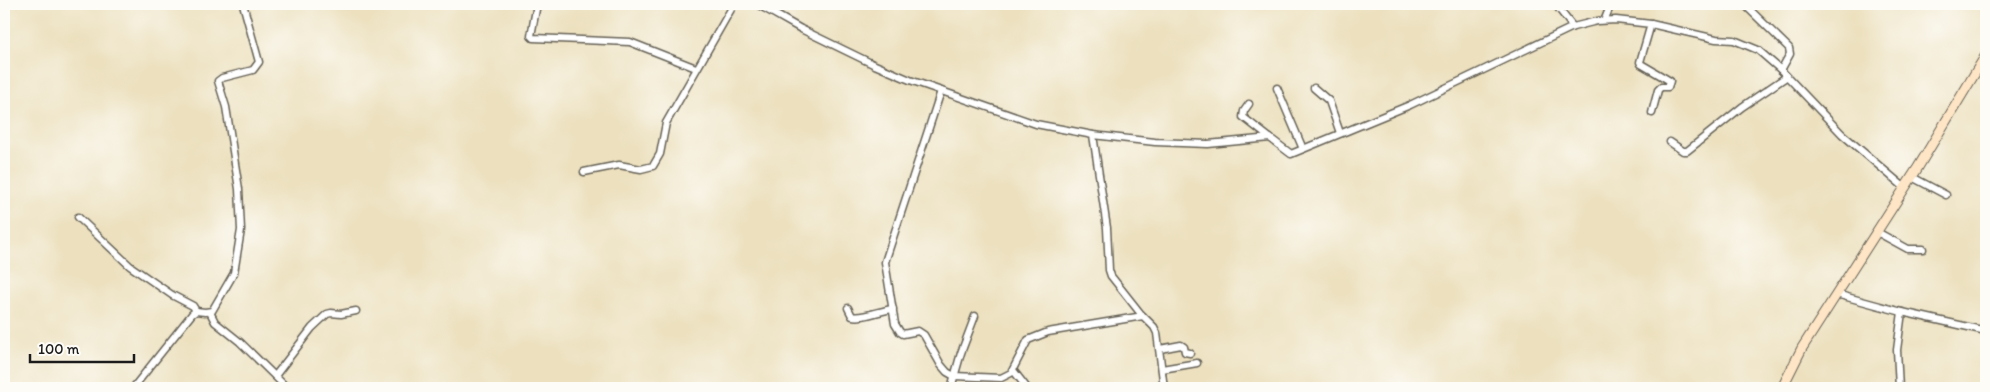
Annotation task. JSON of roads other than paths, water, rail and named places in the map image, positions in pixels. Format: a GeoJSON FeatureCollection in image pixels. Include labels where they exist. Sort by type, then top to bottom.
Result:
{"type":"FeatureCollection","features":[{"type":"Feature","properties":{"kind":"main road"},"geometry":{"type":"LineString","coordinates":[[1782,388],[1795,360],[1912,178],[1986,55]]}},
{"type":"Feature","properties":{"kind":"street"},"geometry":{"type":"LineString","coordinates":[[210,312],[234,273],[241,230],[239,189],[226,107],[218,80],[253,70],[259,62],[243,4]]}},
{"type":"Feature","properties":{"kind":"street"},"geometry":{"type":"LineString","coordinates":[[537,4],[532,38],[630,42],[696,68]]}},
{"type":"Feature","properties":{"kind":"street"},"geometry":{"type":"LineString","coordinates":[[584,172],[619,165],[641,169],[653,166],[660,154],[666,123],[734,4]]}},
{"type":"Feature","properties":{"kind":"street"},"geometry":{"type":"LineString","coordinates":[[757,4],[802,29],[875,65],[1036,124],[1093,135],[1155,142],[1208,144],[1270,138]]}},
{"type":"Feature","properties":{"kind":"street"},"geometry":{"type":"LineString","coordinates":[[1555,4],[1573,27]]}},
{"type":"Feature","properties":{"kind":"street"},"geometry":{"type":"LineString","coordinates":[[1605,19],[1611,4]]}},
{"type":"Feature","properties":{"kind":"street"},"geometry":{"type":"LineString","coordinates":[[1744,4],[1789,48],[1790,54],[1781,70]]}},
{"type":"Feature","properties":{"kind":"street"},"geometry":{"type":"LineString","coordinates":[[1250,104],[1244,111],[1243,117],[1290,153],[1410,105],[1573,27],[1605,19],[1651,24],[1716,39],[1734,40],[1758,50],[1781,70],[1842,134],[1905,188]]}},
{"type":"Feature","properties":{"kind":"street"},"geometry":{"type":"LineString","coordinates":[[1651,24],[1640,62],[1670,81],[1668,87],[1661,87],[1658,90],[1652,113]]}},
{"type":"Feature","properties":{"kind":"street"},"geometry":{"type":"LineString","coordinates":[[1670,142],[1682,151],[1687,151],[1742,107],[1786,77]]}},
{"type":"Feature","properties":{"kind":"street"},"geometry":{"type":"LineString","coordinates":[[1277,88],[1303,149]]}},
{"type":"Feature","properties":{"kind":"street"},"geometry":{"type":"LineString","coordinates":[[1314,88],[1329,101],[1340,133]]}},
{"type":"Feature","properties":{"kind":"street"},"geometry":{"type":"LineString","coordinates":[[942,91],[884,262],[896,324],[900,332],[903,334],[918,331],[924,336],[941,365],[954,376],[1001,378],[1007,376],[1013,370],[1024,346],[1034,337],[1048,332],[1142,316]]}},
{"type":"Feature","properties":{"kind":"street"},"geometry":{"type":"LineString","coordinates":[[1093,135],[1107,228],[1109,270],[1111,276],[1142,316],[1154,327],[1160,349],[1164,388]]}},
{"type":"Feature","properties":{"kind":"street"},"geometry":{"type":"LineString","coordinates":[[1912,178],[1946,195]]}},
{"type":"Feature","properties":{"kind":"street"},"geometry":{"type":"LineString","coordinates":[[78,218],[130,266],[172,295],[193,306],[196,311]]}},
{"type":"Feature","properties":{"kind":"street"},"geometry":{"type":"LineString","coordinates":[[1876,232],[1902,247],[1923,249]]}},
{"type":"Feature","properties":{"kind":"street"},"geometry":{"type":"LineString","coordinates":[[1836,294],[1902,312],[1986,331]]}},
{"type":"Feature","properties":{"kind":"street"},"geometry":{"type":"LineString","coordinates":[[848,308],[852,316],[858,317],[877,311],[893,309]]}},
{"type":"Feature","properties":{"kind":"street"},"geometry":{"type":"LineString","coordinates":[[196,311],[210,312]]}},
{"type":"Feature","properties":{"kind":"street"},"geometry":{"type":"LineString","coordinates":[[132,388],[144,371],[196,311]]}},
{"type":"Feature","properties":{"kind":"street"},"geometry":{"type":"LineString","coordinates":[[276,376],[312,328],[327,314],[356,311]]}},
{"type":"Feature","properties":{"kind":"street"},"geometry":{"type":"LineString","coordinates":[[210,312],[215,322],[232,334],[256,360],[276,376],[287,388]]}},
{"type":"Feature","properties":{"kind":"street"},"geometry":{"type":"LineString","coordinates":[[1899,388],[1896,350],[1902,312]]}},
{"type":"Feature","properties":{"kind":"street"},"geometry":{"type":"LineString","coordinates":[[951,388],[975,316]]}},
{"type":"Feature","properties":{"kind":"street"},"geometry":{"type":"LineString","coordinates":[[1160,349],[1181,345],[1184,347],[1185,352],[1190,353]]}},
{"type":"Feature","properties":{"kind":"street"},"geometry":{"type":"LineString","coordinates":[[1162,370],[1197,363]]}},
{"type":"Feature","properties":{"kind":"street"},"geometry":{"type":"LineString","coordinates":[[1013,370],[1027,388]]}}]}
